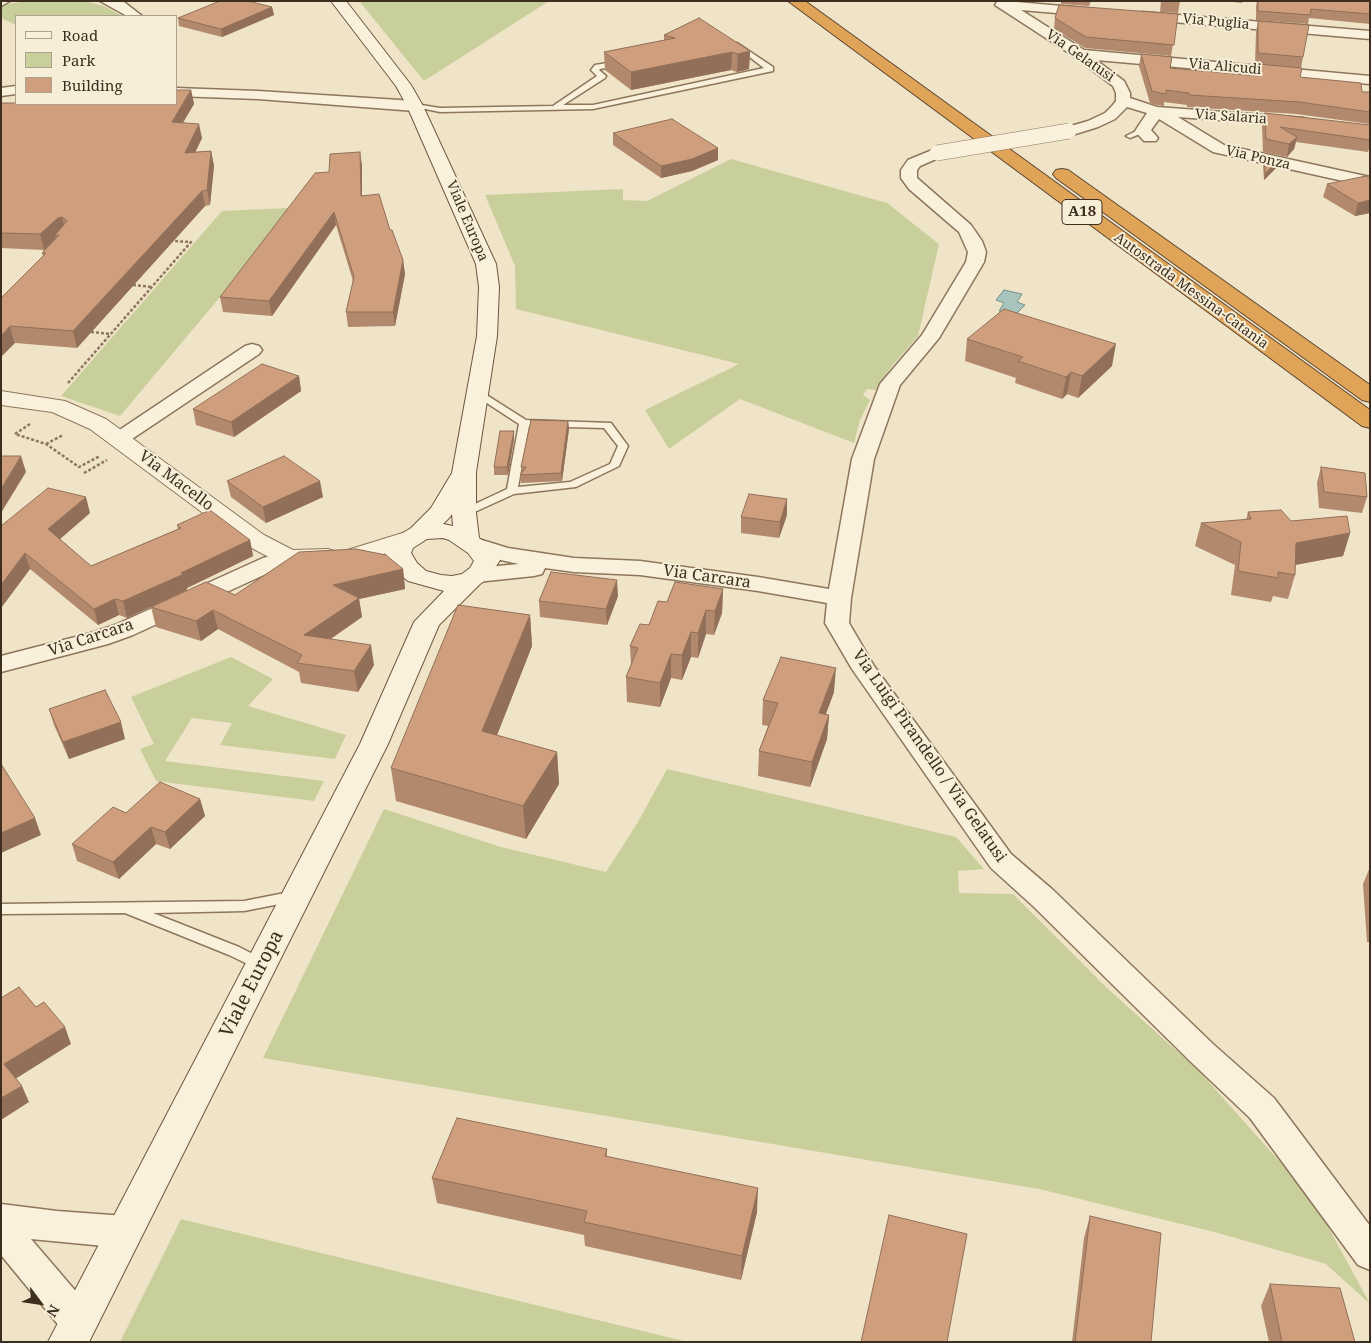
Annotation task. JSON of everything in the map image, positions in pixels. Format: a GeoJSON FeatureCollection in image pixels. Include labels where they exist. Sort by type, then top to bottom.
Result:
{"type":"FeatureCollection","features":[{"type":"Feature","properties":{"kind":"highway","name":"Autostrada Messina-Catania"},"geometry":{"type":"LineString","coordinates":[[795,1],[1370,422]]}},
{"type":"Feature","properties":{"kind":"highway"},"geometry":{"type":"LineString","coordinates":[[808,1],[1228,305],[1370,403]]}},
{"type":"Feature","properties":{"kind":"highway"},"geometry":{"type":"LineString","coordinates":[[820,1],[1033,153]]}},
{"type":"Feature","properties":{"kind":"highway","name":"Autostrada Messina-Catania"},"geometry":{"type":"LineString","coordinates":[[1048,164],[1370,395]]}},
{"type":"Feature","properties":{"kind":"main road","name":"Viale Europa"},"geometry":{"type":"LineString","coordinates":[[338,1],[392,88],[415,106],[486,264],[489,287],[487,336],[464,472]]}},
{"type":"Feature","properties":{"kind":"main road","name":"Via Macello"},"geometry":{"type":"LineString","coordinates":[[1,398],[40,403],[64,409],[98,424],[111,447],[255,540],[289,558],[350,557]]}},
{"type":"Feature","properties":{"kind":"main road"},"geometry":{"type":"LineString","coordinates":[[464,472],[464,513],[469,542]]}},
{"type":"Feature","properties":{"kind":"main road"},"geometry":{"type":"LineString","coordinates":[[350,557],[414,535],[443,531],[457,534],[469,542],[487,560],[485,566],[427,622],[412,572],[398,553],[402,544],[414,535],[441,512],[464,472]]}},
{"type":"Feature","properties":{"kind":"main road"},"geometry":{"type":"LineString","coordinates":[[350,557],[412,572],[439,583],[454,584],[474,577]]}},
{"type":"Feature","properties":{"kind":"main road","name":"Viale Europa"},"geometry":{"type":"LineString","coordinates":[[73,1332],[298,896],[374,744],[427,622]]}},
{"type":"Feature","properties":{"kind":"street"},"geometry":{"type":"LineString","coordinates":[[106,1],[119,5],[134,15]]}},
{"type":"Feature","properties":{"kind":"street","name":"Via Puglia"},"geometry":{"type":"LineString","coordinates":[[1141,1],[1131,15],[1370,35]]}},
{"type":"Feature","properties":{"kind":"street"},"geometry":{"type":"LineString","coordinates":[[999,3],[1101,13]]}},
{"type":"Feature","properties":{"kind":"street","name":"Via Gelatusi"},"geometry":{"type":"LineString","coordinates":[[956,296],[975,262],[976,252],[973,241],[965,229],[915,186],[909,178],[908,170],[922,158],[937,153],[1069,131],[1093,124],[1110,116],[1123,101],[1123,93],[1119,84],[1080,54],[999,3]]}},
{"type":"Feature","properties":{"kind":"street","name":"Via Alicudi"},"geometry":{"type":"LineString","coordinates":[[1080,54],[1370,80]]}},
{"type":"Feature","properties":{"kind":"street"},"geometry":{"type":"LineString","coordinates":[[178,86],[200,93]]}},
{"type":"Feature","properties":{"kind":"street"},"geometry":{"type":"LineString","coordinates":[[291,98],[348,96],[392,88]]}},
{"type":"Feature","properties":{"kind":"street"},"geometry":{"type":"LineString","coordinates":[[1,92],[15,90]]}},
{"type":"Feature","properties":{"kind":"street"},"geometry":{"type":"LineString","coordinates":[[178,92],[415,106]]}},
{"type":"Feature","properties":{"kind":"street","name":"Via Salaria"},"geometry":{"type":"LineString","coordinates":[[1123,101],[1156,111],[1314,123]]}},
{"type":"Feature","properties":{"kind":"street"},"geometry":{"type":"LineString","coordinates":[[1141,135],[1156,111]]}},
{"type":"Feature","properties":{"kind":"street","name":"Via Ponza"},"geometry":{"type":"LineString","coordinates":[[1156,111],[1219,149],[1370,182]]}},
{"type":"Feature","properties":{"kind":"street","name":"Via Luigi Pirandello / Via Gelatusi"},"geometry":{"type":"LineString","coordinates":[[956,296],[929,338],[890,384],[863,459],[839,598],[837,623],[864,669],[1001,862],[1043,898],[1202,1054],[1262,1108],[1370,1254]]}},
{"type":"Feature","properties":{"kind":"street"},"geometry":{"type":"LineString","coordinates":[[111,447],[252,350]]}},
{"type":"Feature","properties":{"kind":"street"},"geometry":{"type":"LineString","coordinates":[[469,542],[504,554],[574,565]]}},
{"type":"Feature","properties":{"kind":"street","name":"Via Carcara"},"geometry":{"type":"LineString","coordinates":[[1,664],[99,639],[124,630],[272,563],[289,558]]}},
{"type":"Feature","properties":{"kind":"street"},"geometry":{"type":"LineString","coordinates":[[474,577],[574,565]]}},
{"type":"Feature","properties":{"kind":"street","name":"Via Carcara"},"geometry":{"type":"LineString","coordinates":[[574,565],[640,568],[758,584],[839,598]]}},
{"type":"Feature","properties":{"kind":"street"},"geometry":{"type":"LineString","coordinates":[[1,1219],[57,1227],[126,1232]]}},
{"type":"Feature","properties":{"kind":"street"},"geometry":{"type":"LineString","coordinates":[[1,1229],[73,1332]]}},
{"type":"Feature","properties":{"kind":"lane"},"geometry":{"type":"LineString","coordinates":[[415,106],[440,110],[594,107],[770,69],[732,41]]}},
{"type":"Feature","properties":{"kind":"lane"},"geometry":{"type":"LineString","coordinates":[[556,107],[602,76],[595,70],[598,67],[632,61]]}},
{"type":"Feature","properties":{"kind":"lane"},"geometry":{"type":"LineString","coordinates":[[464,513],[512,490],[572,485],[614,466],[623,446],[607,425],[524,423],[477,392]]}},
{"type":"Feature","properties":{"kind":"lane"},"geometry":{"type":"LineString","coordinates":[[512,490],[524,423]]}},
{"type":"Feature","properties":{"kind":"lane"},"geometry":{"type":"LineString","coordinates":[[1,910],[244,906],[298,896]]}},
{"type":"Feature","properties":{"kind":"lane"},"geometry":{"type":"LineString","coordinates":[[124,907],[234,951],[262,965]]}},
{"type":"Feature","properties":{"kind":"path"},"geometry":{"type":"LineString","coordinates":[[68,383],[191,242],[173,241]]}},
{"type":"Feature","properties":{"kind":"path"},"geometry":{"type":"LineString","coordinates":[[132,286],[152,287]]}},
{"type":"Feature","properties":{"kind":"path"},"geometry":{"type":"LineString","coordinates":[[91,332],[112,334]]}},
{"type":"Feature","properties":{"kind":"path"},"geometry":{"type":"LineString","coordinates":[[36,420],[15,434],[46,444],[79,467],[111,447]]}},
{"type":"Feature","properties":{"kind":"path"},"geometry":{"type":"LineString","coordinates":[[46,444],[68,432]]}},
{"type":"Feature","properties":{"kind":"path"},"geometry":{"type":"LineString","coordinates":[[84,473],[108,460]]}},
{"type":"Feature","properties":{"kind":"green space"},"geometry":{"type":"Polygon","coordinates":[[[28,1],[84,1],[104,6],[120,15],[15,15],[15,25],[1,18],[1,5],[28,1]]]}},
{"type":"Feature","properties":{"kind":"green space"},"geometry":{"type":"Polygon","coordinates":[[[549,1],[424,81],[360,2],[549,1]]]}},
{"type":"Feature","properties":{"kind":"green space"},"geometry":{"type":"Polygon","coordinates":[[[731,159],[887,203],[939,244],[918,336],[891,367],[876,390],[867,389],[863,395],[870,400],[860,420],[854,443],[740,399],[669,449],[645,410],[739,364],[516,309],[515,266],[485,195],[623,189],[623,200],[647,201],[731,159]]]}},
{"type":"Feature","properties":{"kind":"green space"},"geometry":{"type":"Polygon","coordinates":[[[288,208],[279,227],[120,416],[61,396],[222,211],[288,208]]]}},
{"type":"Feature","properties":{"kind":"green space"},"geometry":{"type":"Polygon","coordinates":[[[231,657],[273,679],[248,706],[346,735],[335,759],[220,745],[232,723],[192,718],[165,761],[324,781],[314,801],[156,781],[140,749],[154,744],[131,697],[231,657]]]}},
{"type":"Feature","properties":{"kind":"green space"},"geometry":{"type":"Polygon","coordinates":[[[667,769],[956,837],[984,869],[958,871],[959,893],[1013,894],[1107,988],[1199,1071],[1313,1199],[1370,1304],[1326,1264],[1218,1233],[1039,1189],[263,1058],[384,809],[501,847],[606,872],[638,822],[667,769]]]}},
{"type":"Feature","properties":{"kind":"green space"},"geometry":{"type":"Polygon","coordinates":[[[181,1219],[688,1342],[120,1342],[181,1219]]]}},
{"type":"Feature","properties":{"kind":"water"},"geometry":{"type":"Polygon","coordinates":[[[1004,290],[1022,294],[1017,302],[1025,305],[1017,313],[999,311],[1004,303],[996,300],[1004,290]]]}},
{"type":"Feature","properties":{"kind":"building"},"geometry":{"type":"Polygon","coordinates":[[[220,1],[248,1],[272,7],[221,29],[178,18],[220,1]]]}},
{"type":"Feature","properties":{"kind":"building"},"geometry":{"type":"Polygon","coordinates":[[[1258,1],[1370,1],[1370,14],[1311,9],[1310,15],[1258,11],[1258,1]]]}},
{"type":"Feature","properties":{"kind":"building"},"geometry":{"type":"Polygon","coordinates":[[[1059,5],[1178,14],[1174,45],[1086,37],[1055,18],[1059,5]]]}},
{"type":"Feature","properties":{"kind":"building"},"geometry":{"type":"Polygon","coordinates":[[[699,18],[750,51],[738,54],[732,52],[631,72],[604,52],[675,38],[664,35],[699,18]]]}},
{"type":"Feature","properties":{"kind":"building"},"geometry":{"type":"Polygon","coordinates":[[[1258,21],[1309,25],[1303,57],[1258,53],[1258,21]]]}},
{"type":"Feature","properties":{"kind":"building"},"geometry":{"type":"Polygon","coordinates":[[[1141,54],[1172,57],[1170,68],[1258,76],[1258,64],[1302,68],[1300,77],[1361,83],[1362,92],[1370,92],[1370,112],[1299,102],[1189,95],[1189,93],[1166,90],[1166,94],[1152,91],[1141,54]]]}},
{"type":"Feature","properties":{"kind":"building"},"geometry":{"type":"Polygon","coordinates":[[[178,90],[191,90],[172,122],[199,124],[185,153],[211,151],[207,190],[202,191],[73,331],[10,326],[1,336],[1,298],[46,253],[42,253],[59,235],[55,235],[67,221],[62,217],[58,218],[40,234],[1,233],[1,103],[15,103],[15,105],[178,105],[178,90]]]}},
{"type":"Feature","properties":{"kind":"building"},"geometry":{"type":"Polygon","coordinates":[[[1265,113],[1370,125],[1370,140],[1280,127],[1297,137],[1289,144],[1266,139],[1265,113]]]}},
{"type":"Feature","properties":{"kind":"building"},"geometry":{"type":"Polygon","coordinates":[[[672,119],[718,148],[692,159],[661,166],[613,133],[672,119]]]}},
{"type":"Feature","properties":{"kind":"building"},"geometry":{"type":"Polygon","coordinates":[[[360,152],[361,196],[379,194],[390,230],[392,230],[403,260],[393,312],[346,312],[354,277],[334,212],[269,301],[220,297],[315,173],[329,172],[330,154],[360,152]]]}},
{"type":"Feature","properties":{"kind":"building"},"geometry":{"type":"Polygon","coordinates":[[[1265,159],[1277,161],[1265,174],[1265,159]]]}},
{"type":"Feature","properties":{"kind":"building"},"geometry":{"type":"Polygon","coordinates":[[[1366,176],[1370,178],[1370,200],[1358,203],[1327,184],[1366,176]]]}},
{"type":"Feature","properties":{"kind":"building"},"geometry":{"type":"Polygon","coordinates":[[[1004,309],[1116,344],[1082,376],[1071,372],[1066,377],[1018,361],[1023,357],[967,339],[1004,309]]]}},
{"type":"Feature","properties":{"kind":"building"},"geometry":{"type":"Polygon","coordinates":[[[262,364],[299,376],[231,422],[193,409],[262,364]]]}},
{"type":"Feature","properties":{"kind":"building"},"geometry":{"type":"Polygon","coordinates":[[[531,420],[568,421],[561,473],[520,475],[526,467],[521,467],[531,420]]]}},
{"type":"Feature","properties":{"kind":"building"},"geometry":{"type":"Polygon","coordinates":[[[500,431],[514,431],[507,467],[494,467],[500,431]]]}},
{"type":"Feature","properties":{"kind":"building"},"geometry":{"type":"Polygon","coordinates":[[[1,456],[21,456],[1,489],[1,456]]]}},
{"type":"Feature","properties":{"kind":"building"},"geometry":{"type":"Polygon","coordinates":[[[284,456],[320,481],[263,507],[227,481],[284,456]]]}},
{"type":"Feature","properties":{"kind":"building"},"geometry":{"type":"Polygon","coordinates":[[[1321,467],[1365,473],[1367,497],[1324,492],[1321,467]]]}},
{"type":"Feature","properties":{"kind":"building"},"geometry":{"type":"Polygon","coordinates":[[[48,488],[86,497],[48,529],[91,566],[181,528],[177,525],[210,510],[250,540],[181,573],[184,574],[123,601],[115,599],[94,609],[25,553],[1,585],[1,526],[48,488]]]}},
{"type":"Feature","properties":{"kind":"building"},"geometry":{"type":"Polygon","coordinates":[[[749,494],[787,499],[780,522],[741,517],[749,494]]]}},
{"type":"Feature","properties":{"kind":"building"},"geometry":{"type":"Polygon","coordinates":[[[1281,510],[1291,521],[1347,516],[1350,533],[1296,543],[1295,575],[1278,572],[1278,578],[1238,571],[1241,542],[1201,523],[1251,519],[1248,512],[1281,510]]]}},
{"type":"Feature","properties":{"kind":"building"},"geometry":{"type":"Polygon","coordinates":[[[356,549],[386,555],[403,569],[333,585],[359,598],[304,635],[371,645],[354,671],[297,663],[302,655],[213,610],[196,621],[151,607],[206,582],[235,595],[299,552],[356,549]]]}},
{"type":"Feature","properties":{"kind":"building"},"geometry":{"type":"Polygon","coordinates":[[[551,572],[617,580],[606,609],[539,601],[551,572]]]}},
{"type":"Feature","properties":{"kind":"building"},"geometry":{"type":"Polygon","coordinates":[[[675,582],[723,589],[715,611],[706,610],[698,633],[691,632],[682,655],[671,654],[660,683],[626,677],[638,648],[630,646],[640,624],[649,625],[658,601],[667,602],[675,582]]]}},
{"type":"Feature","properties":{"kind":"building"},"geometry":{"type":"Polygon","coordinates":[[[458,605],[530,615],[482,731],[557,752],[523,806],[391,768],[458,605]]]}},
{"type":"Feature","properties":{"kind":"building"},"geometry":{"type":"Polygon","coordinates":[[[781,657],[836,668],[819,713],[829,715],[812,762],[759,751],[778,703],[763,700],[781,657]]]}},
{"type":"Feature","properties":{"kind":"building"},"geometry":{"type":"Polygon","coordinates":[[[105,690],[121,722],[63,742],[49,709],[105,690]]]}},
{"type":"Feature","properties":{"kind":"building"},"geometry":{"type":"Polygon","coordinates":[[[1,764],[35,818],[1,833],[1,764]]]}},
{"type":"Feature","properties":{"kind":"building"},"geometry":{"type":"Polygon","coordinates":[[[160,782],[200,799],[165,832],[151,827],[113,862],[72,844],[113,807],[126,813],[160,782]]]}},
{"type":"Feature","properties":{"kind":"building"},"geometry":{"type":"Polygon","coordinates":[[[19,987],[36,1007],[44,1002],[65,1027],[4,1064],[22,1086],[1,1098],[1,998],[19,987]]]}},
{"type":"Feature","properties":{"kind":"building"},"geometry":{"type":"Polygon","coordinates":[[[457,1118],[607,1149],[605,1156],[758,1188],[742,1256],[584,1222],[587,1211],[432,1178],[457,1118]]]}},
{"type":"Feature","properties":{"kind":"building"},"geometry":{"type":"Polygon","coordinates":[[[889,1215],[967,1234],[947,1342],[861,1342],[889,1215]]]}},
{"type":"Feature","properties":{"kind":"building"},"geometry":{"type":"Polygon","coordinates":[[[1090,1216],[1161,1233],[1151,1342],[1075,1342],[1090,1216]]]}},
{"type":"Feature","properties":{"kind":"building"},"geometry":{"type":"Polygon","coordinates":[[[1270,1284],[1340,1288],[1355,1342],[1282,1342],[1270,1284]]]}}]}
